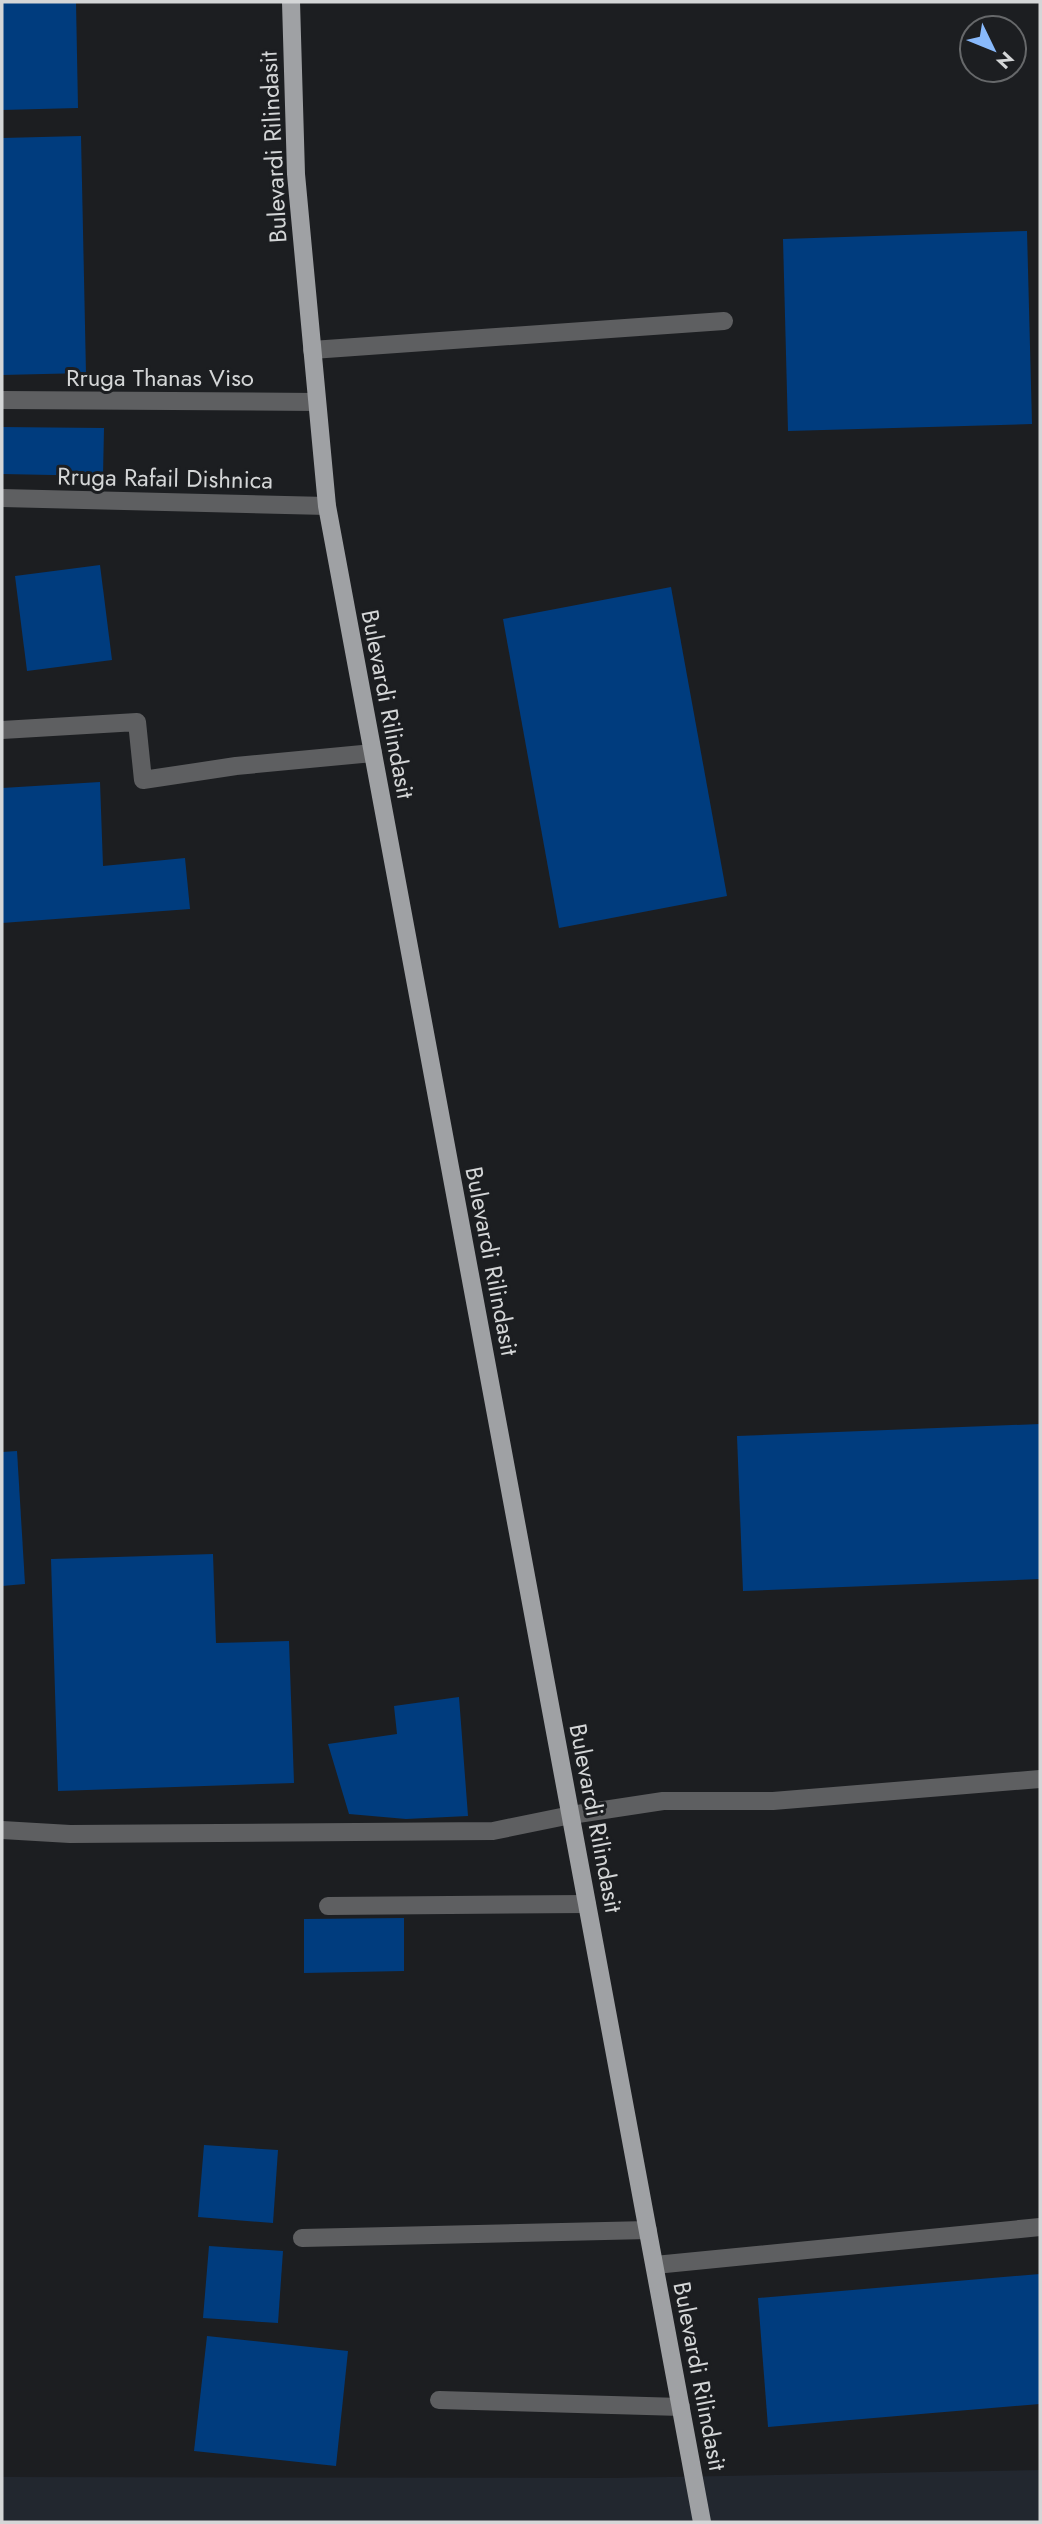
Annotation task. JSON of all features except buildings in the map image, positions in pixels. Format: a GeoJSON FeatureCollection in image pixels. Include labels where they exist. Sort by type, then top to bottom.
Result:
{"type":"FeatureCollection","features":[{"type":"Feature","properties":{"kind":"main road","name":"Bulevardi Rilindasit"},"geometry":{"type":"LineString","coordinates":[[291,2],[296,174],[327,506],[702,2522]]}},
{"type":"Feature","properties":{"kind":"street"},"geometry":{"type":"LineString","coordinates":[[312,350],[724,321]]}},
{"type":"Feature","properties":{"kind":"street","name":"Rruga Thanas Viso"},"geometry":{"type":"LineString","coordinates":[[2,400],[317,402]]}},
{"type":"Feature","properties":{"kind":"street","name":"Rruga Rafail Dishnica"},"geometry":{"type":"LineString","coordinates":[[2,498],[327,506]]}},
{"type":"Feature","properties":{"kind":"street"},"geometry":{"type":"LineString","coordinates":[[2,730],[137,722],[143,780],[236,766],[373,753]]}},
{"type":"Feature","properties":{"kind":"street"},"geometry":{"type":"LineString","coordinates":[[2,1830],[70,1834],[493,1830],[663,1801],[773,1801],[1040,1779]]}},
{"type":"Feature","properties":{"kind":"street"},"geometry":{"type":"LineString","coordinates":[[328,1906],[587,1904]]}},
{"type":"Feature","properties":{"kind":"street"},"geometry":{"type":"LineString","coordinates":[[655,2265],[1040,2227]]}},
{"type":"Feature","properties":{"kind":"street"},"geometry":{"type":"LineString","coordinates":[[302,2238],[648,2230]]}},
{"type":"Feature","properties":{"kind":"street"},"geometry":{"type":"LineString","coordinates":[[439,2400],[681,2407]]}},
{"type":"Feature","properties":{"kind":"shaded area"},"geometry":{"type":"Polygon","coordinates":[[[1040,2470],[1040,2522],[2,2522],[2,2477],[615,2478],[1040,2470]]]}}]}
